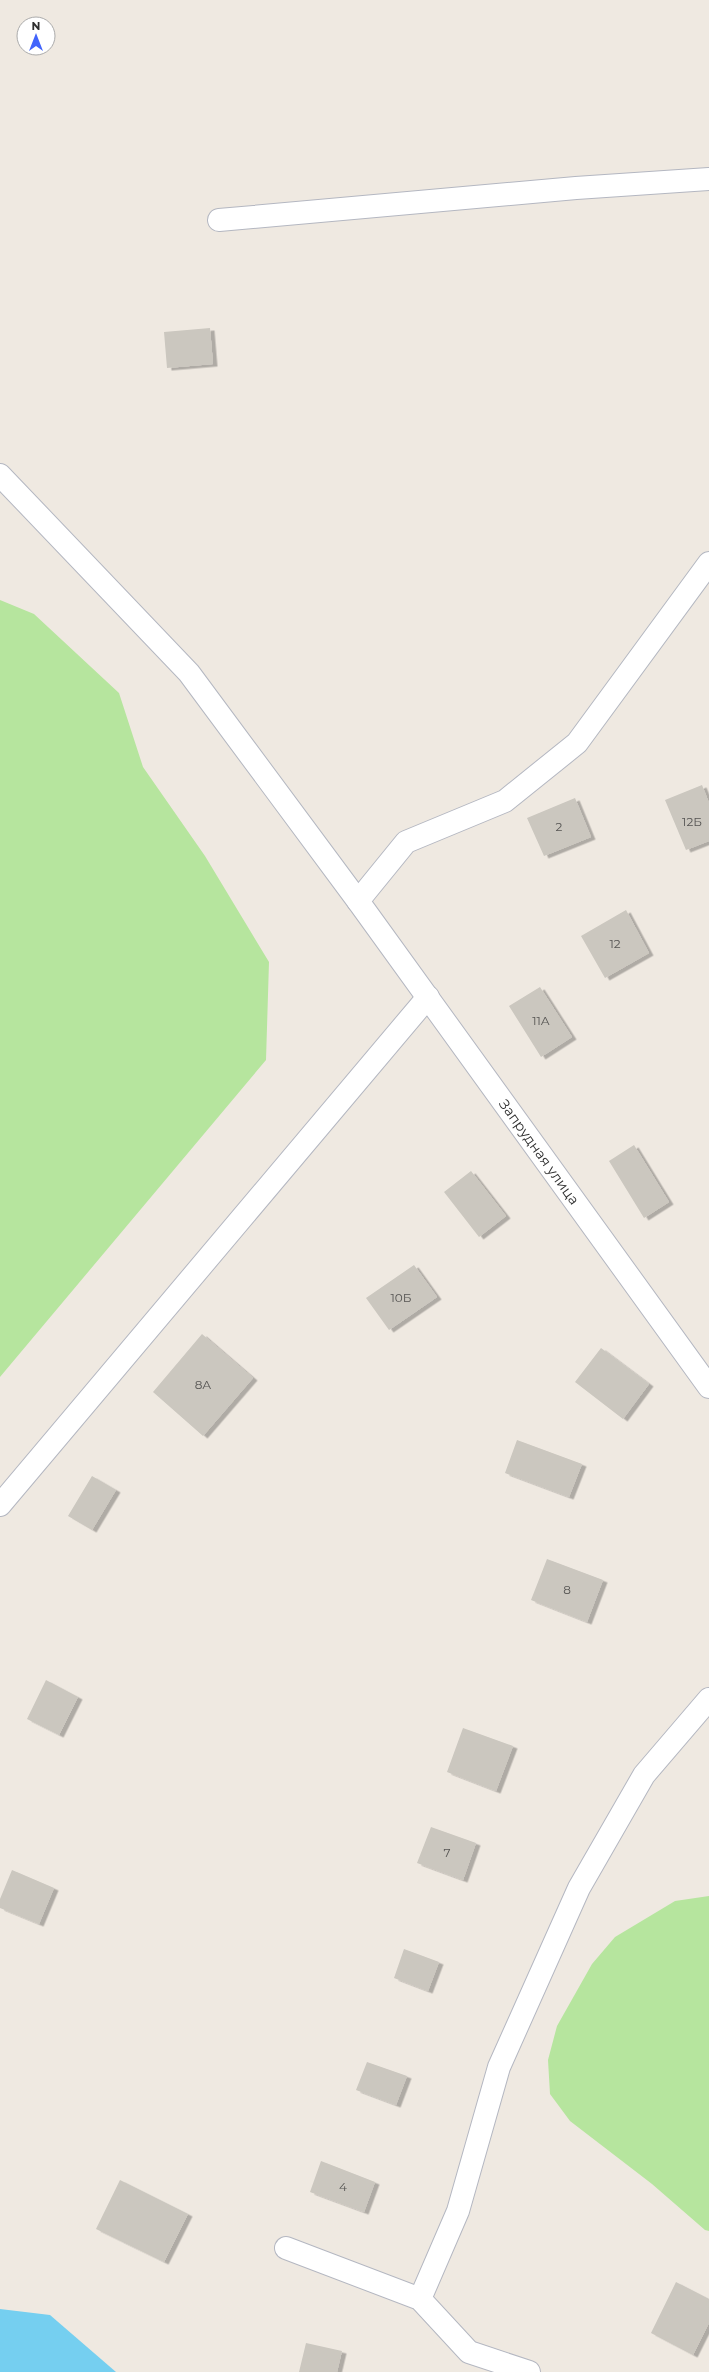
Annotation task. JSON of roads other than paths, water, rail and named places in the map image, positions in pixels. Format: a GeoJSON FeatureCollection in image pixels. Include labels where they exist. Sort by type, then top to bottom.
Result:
{"type":"FeatureCollection","features":[{"type":"Feature","properties":{"kind":"street"},"geometry":{"type":"LineString","coordinates":[[219,220],[576,188],[709,180]]}},
{"type":"Feature","properties":{"kind":"street","name":"Запрудная улица"},"geometry":{"type":"LineString","coordinates":[[0,475],[188,673],[364,909],[709,1387]]}},
{"type":"Feature","properties":{"kind":"street"},"geometry":{"type":"LineString","coordinates":[[364,909],[406,842],[505,801],[577,743],[709,563]]}},
{"type":"Feature","properties":{"kind":"street"},"geometry":{"type":"LineString","coordinates":[[0,1505],[428,997]]}},
{"type":"Feature","properties":{"kind":"street"},"geometry":{"type":"LineString","coordinates":[[420,2299],[458,2211],[499,2067],[579,1888],[644,1775],[709,1699]]}},
{"type":"Feature","properties":{"kind":"street"},"geometry":{"type":"LineString","coordinates":[[286,2248],[420,2299],[469,2352],[529,2372]]}},
{"type":"Feature","properties":{"kind":"water"},"geometry":{"type":"Polygon","coordinates":[[[0,2309],[50,2315],[116,2372],[0,2372],[0,2309]]]}}]}
